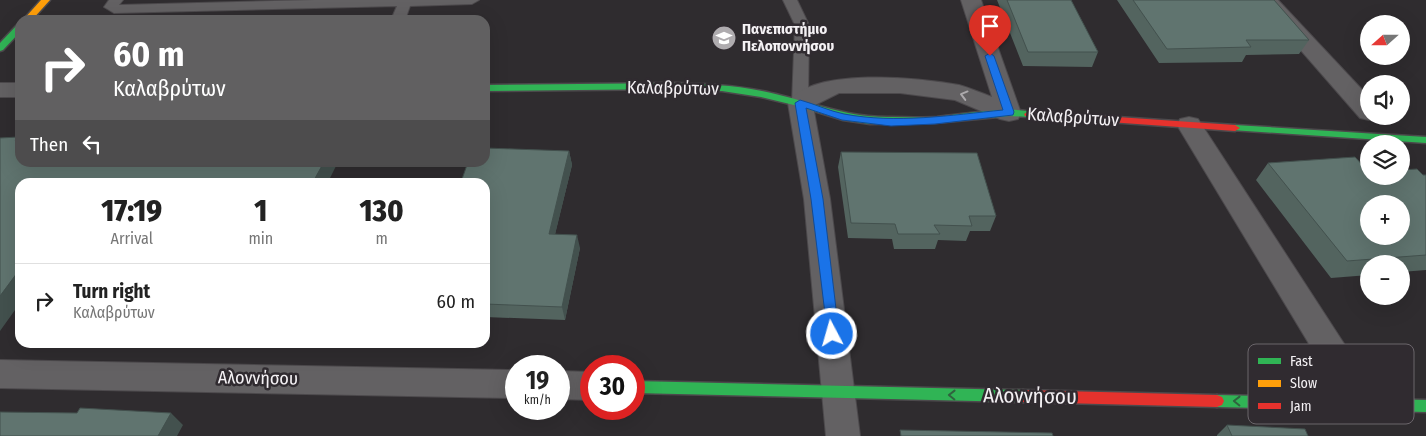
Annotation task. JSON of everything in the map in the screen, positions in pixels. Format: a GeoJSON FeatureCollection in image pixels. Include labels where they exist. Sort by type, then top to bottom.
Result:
{"type":"FeatureCollection","features":[{"type":"Feature","properties":{"kind":"street"},"geometry":{"type":"LineString","coordinates":[[32,15],[46,0]]}},
{"type":"Feature","properties":{"kind":"street"},"geometry":{"type":"LineString","coordinates":[[970,0],[1009,112]]}},
{"type":"Feature","properties":{"kind":"street"},"geometry":{"type":"LineString","coordinates":[[1267,0],[1360,102]]}},
{"type":"Feature","properties":{"kind":"street"},"geometry":{"type":"LineString","coordinates":[[0,48],[15,33]]}},
{"type":"Feature","properties":{"kind":"street"},"geometry":{"type":"LineString","coordinates":[[843,436],[817,199],[800,103],[819,92],[837,86],[900,86],[959,93],[1009,112]]}},
{"type":"Feature","properties":{"kind":"street","name":"Καλαβρύτων"},"geometry":{"type":"LineString","coordinates":[[490,88],[701,87],[743,90],[800,103],[842,117],[891,122],[935,120],[1009,112],[1360,135]]}},
{"type":"Feature","properties":{"kind":"street"},"geometry":{"type":"LineString","coordinates":[[0,90],[15,90]]}},
{"type":"Feature","properties":{"kind":"street"},"geometry":{"type":"LineString","coordinates":[[1189,125],[1326,344]]}},
{"type":"Feature","properties":{"kind":"street"},"geometry":{"type":"LineString","coordinates":[[1380,125],[1389,135]]}},
{"type":"Feature","properties":{"kind":"street","name":"Καλαβρύτων"},"geometry":{"type":"LineString","coordinates":[[1410,139],[1426,140]]}},
{"type":"Feature","properties":{"kind":"street","name":"Αλοννήσου"},"geometry":{"type":"LineString","coordinates":[[0,374],[505,384]]}},
{"type":"Feature","properties":{"kind":"street","name":"Αλοννήσου"},"geometry":{"type":"LineString","coordinates":[[645,387],[1248,401]]}},
{"type":"Feature","properties":{"kind":"lane"},"geometry":{"type":"LineString","coordinates":[[116,0],[112,5],[114,9],[223,3],[472,0]]}},
{"type":"Feature","properties":{"kind":"lane"},"geometry":{"type":"LineString","coordinates":[[790,0],[802,25],[800,103]]}},
{"type":"Feature","properties":{"kind":"lane"},"geometry":{"type":"LineString","coordinates":[[400,15],[405,1]]}},
{"type":"Feature","properties":{"kind":"building"},"geometry":{"type":"Polygon","coordinates":[[[1007,0],[1071,0],[1098,52],[1028,52],[1007,0]]]}},
{"type":"Feature","properties":{"kind":"building"},"geometry":{"type":"Polygon","coordinates":[[[1133,0],[1274,0],[1309,40],[1246,40],[1251,47],[1167,49],[1133,0]]]}},
{"type":"Feature","properties":{"kind":"building"},"geometry":{"type":"Polygon","coordinates":[[[15,137],[15,167],[321,167],[315,178],[15,178],[15,276],[0,296],[0,138],[15,137]]]}},
{"type":"Feature","properties":{"kind":"building"},"geometry":{"type":"Polygon","coordinates":[[[490,148],[569,151],[549,234],[577,235],[562,307],[490,304],[490,178],[462,178],[466,167],[490,167],[490,148]]]}},
{"type":"Feature","properties":{"kind":"building"},"geometry":{"type":"Polygon","coordinates":[[[841,152],[977,153],[996,216],[969,216],[972,226],[934,225],[940,234],[898,234],[895,224],[851,223],[841,152]]]}},
{"type":"Feature","properties":{"kind":"building"},"geometry":{"type":"Polygon","coordinates":[[[1355,157],[1360,162],[1360,185],[1410,185],[1410,169],[1417,169],[1423,175],[1426,175],[1426,255],[1360,255],[1360,260],[1347,261],[1268,163],[1355,157]]]}},
{"type":"Feature","properties":{"kind":"building"},"geometry":{"type":"Polygon","coordinates":[[[80,408],[171,413],[158,436],[0,436],[0,412],[77,413],[80,408]]]}},
{"type":"Feature","properties":{"kind":"building"},"geometry":{"type":"Polygon","coordinates":[[[1227,425],[1305,429],[1308,436],[1232,436],[1227,425]]]}},
{"type":"Feature","properties":{"kind":"building"},"geometry":{"type":"Polygon","coordinates":[[[900,430],[1052,433],[1053,436],[901,436],[900,430]]]}},
{"type":"Feature","properties":{"kind":"traffic: fast"},"geometry":{"type":"LineString","coordinates":[[0,48],[15,32]]}},
{"type":"Feature","properties":{"kind":"traffic: fast"},"geometry":{"type":"LineString","coordinates":[[490,88],[675,86],[722,88],[761,94],[800,103],[843,117],[870,121],[935,120],[1009,113],[1029,114]]}},
{"type":"Feature","properties":{"kind":"traffic: fast"},"geometry":{"type":"LineString","coordinates":[[1235,128],[1426,140]]}},
{"type":"Feature","properties":{"kind":"traffic: fast"},"geometry":{"type":"LineString","coordinates":[[645,387],[1023,396]]}},
{"type":"Feature","properties":{"kind":"traffic: fast"},"geometry":{"type":"LineString","coordinates":[[1217,401],[1248,402]]}},
{"type":"Feature","properties":{"kind":"traffic: fast"},"geometry":{"type":"LineString","coordinates":[[1414,406],[1426,406]]}},
{"type":"Feature","properties":{"kind":"traffic: slow"},"geometry":{"type":"LineString","coordinates":[[32,15],[46,0]]}},
{"type":"Feature","properties":{"kind":"traffic: jam"},"geometry":{"type":"LineString","coordinates":[[1029,114],[1235,128]]}},
{"type":"Feature","properties":{"kind":"traffic: jam"},"geometry":{"type":"LineString","coordinates":[[1023,396],[1217,401]]}},
{"type":"Feature","properties":{"kind":"place","name":"Πανεπιστήμιο Πελοποννήσου"},"geometry":{"type":"Point","coordinates":[724,38]}},
{"type":"Feature","properties":{"kind":"route"},"geometry":{"type":"LineString","coordinates":[[832,334],[817,199],[800,103],[842,117],[891,122],[935,120],[1009,112],[990,56]]}}]}
